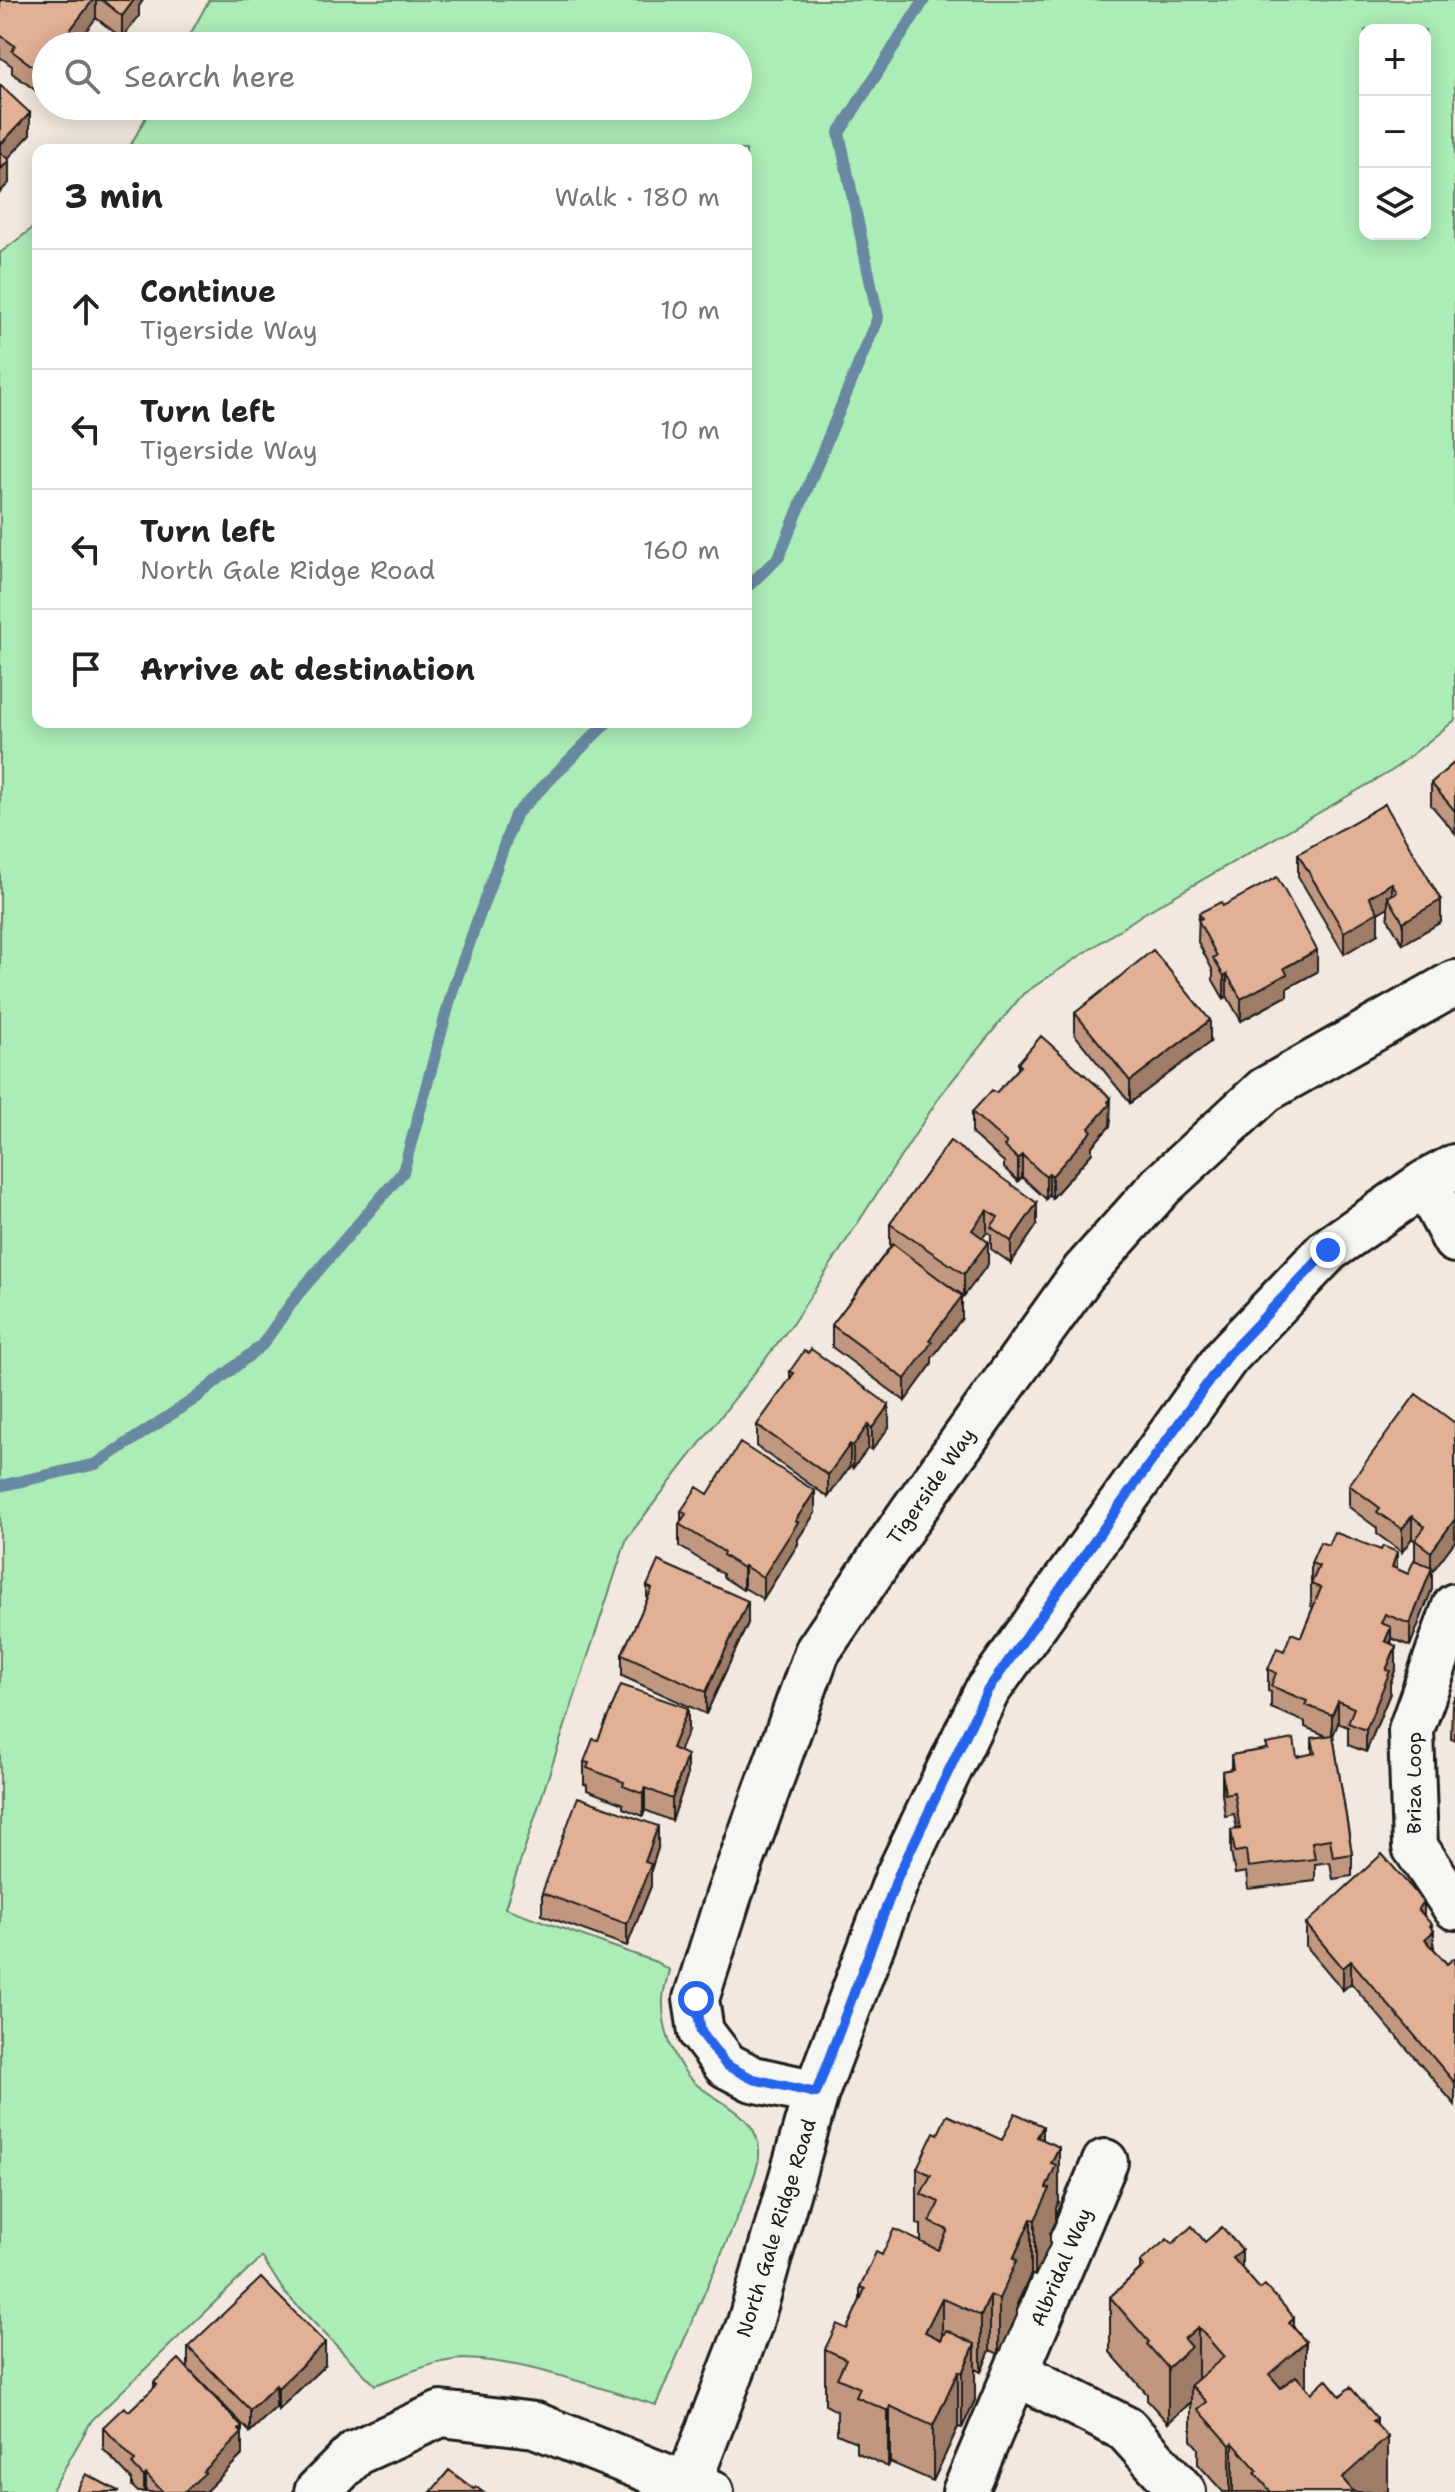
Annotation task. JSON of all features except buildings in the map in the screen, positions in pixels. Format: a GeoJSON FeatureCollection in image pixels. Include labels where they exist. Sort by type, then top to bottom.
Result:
{"type":"FeatureCollection","features":[{"type":"Feature","properties":{"kind":"street","name":"Tigerside Way"},"geometry":{"type":"LineString","coordinates":[[816,2093],[753,2079],[726,2065],[701,2032],[696,1999],[729,1895],[817,1652],[912,1512],[1084,1272],[1161,1186],[1265,1090],[1455,983]]}},
{"type":"Feature","properties":{"kind":"street","name":"North Gale Ridge Road"},"geometry":{"type":"LineString","coordinates":[[694,2490],[750,2323],[816,2093],[898,1876],[987,1691],[1227,1356],[1328,1250],[1440,1175]]}},
{"type":"Feature","properties":{"kind":"street"},"geometry":{"type":"LineString","coordinates":[[1440,1175],[1455,1240]]}},
{"type":"Feature","properties":{"kind":"street","name":"Briza Loop"},"geometry":{"type":"LineString","coordinates":[[1455,1606],[1411,1730],[1415,1847],[1455,1907]]}},
{"type":"Feature","properties":{"kind":"street","name":"Albridal Way"},"geometry":{"type":"LineString","coordinates":[[965,2492],[1105,2162]]}},
{"type":"Feature","properties":{"kind":"street"},"geometry":{"type":"LineString","coordinates":[[1016,2373],[1126,2429],[1183,2492]]}},
{"type":"Feature","properties":{"kind":"street"},"geometry":{"type":"LineString","coordinates":[[317,2492],[357,2452],[441,2414],[535,2425],[694,2490]]}},
{"type":"Feature","properties":{"kind":"green space"},"geometry":{"type":"Polygon","coordinates":[[[209,0],[1455,0],[1455,720],[1393,770],[1143,914],[1023,994],[942,1093],[793,1323],[627,1538],[505,1908],[656,1962],[669,1970],[663,2011],[667,2034],[681,2067],[696,2084],[746,2120],[756,2136],[758,2164],[749,2190],[656,2405],[513,2364],[464,2359],[431,2365],[375,2385],[285,2293],[262,2257],[92,2420],[51,2492],[0,2492],[0,253],[32,229],[32,728],[752,728],[752,144],[131,144],[144,120],[752,120],[752,32],[192,32],[209,0]]]}},
{"type":"Feature","properties":{"kind":"waterway"},"geometry":{"type":"LineString","coordinates":[[752,582],[779,557],[878,317],[839,133],[924,0]]}},
{"type":"Feature","properties":{"kind":"waterway"},"geometry":{"type":"LineString","coordinates":[[0,1486],[96,1464],[196,1398],[262,1345],[298,1294],[403,1172],[453,989],[515,815],[601,728]]}},
{"type":"Feature","properties":{"kind":"route"},"geometry":{"type":"LineString","coordinates":[[696,1999],[701,2032],[726,2065],[753,2079],[816,2093],[898,1876],[987,1691],[1227,1356],[1328,1250]]}}]}
